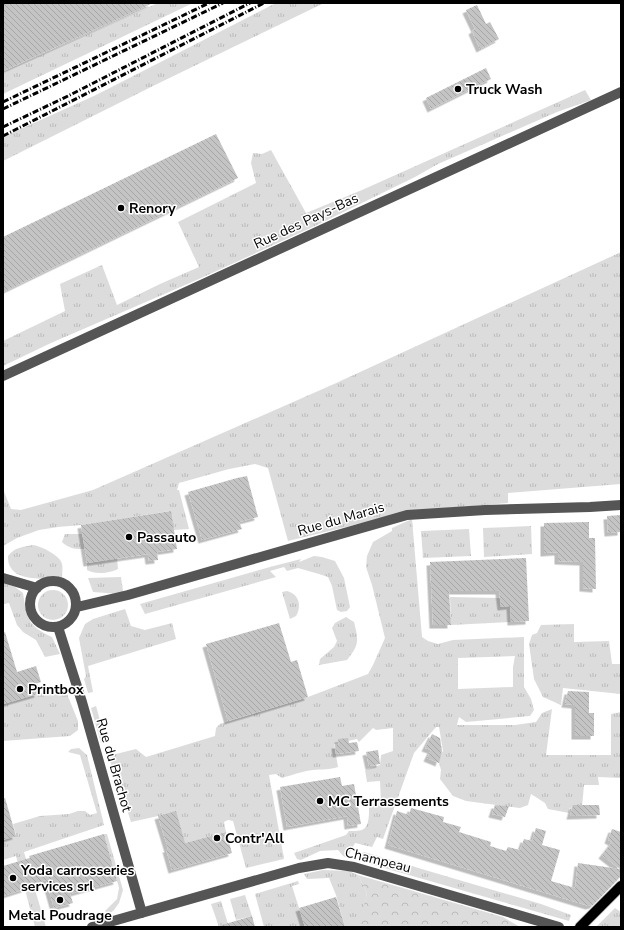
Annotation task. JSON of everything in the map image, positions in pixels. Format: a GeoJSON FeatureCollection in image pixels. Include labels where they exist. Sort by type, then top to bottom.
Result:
{"type":"FeatureCollection","features":[{"type":"Feature","properties":{"kind":"main road"},"geometry":{"type":"LineString","coordinates":[[580,927],[621,886]]}},
{"type":"Feature","properties":{"kind":"street","name":"Rue des Pays-Bas"},"geometry":{"type":"LineString","coordinates":[[3,376],[621,92]]}},
{"type":"Feature","properties":{"kind":"street","name":"Rue du Marais"},"geometry":{"type":"LineString","coordinates":[[77,607],[128,595],[407,515],[485,510],[621,505]]}},
{"type":"Feature","properties":{"kind":"street"},"geometry":{"type":"LineString","coordinates":[[3,578],[37,588]]}},
{"type":"Feature","properties":{"kind":"street"},"geometry":{"type":"LineString","coordinates":[[56,581],[62,583],[73,591],[76,598],[77,607],[69,621],[58,627],[45,626],[35,618],[32,612],[31,599],[37,588],[42,584],[56,581]]}},
{"type":"Feature","properties":{"kind":"street","name":"Rue du Brachot"},"geometry":{"type":"LineString","coordinates":[[58,627],[82,702],[142,912]]}},
{"type":"Feature","properties":{"kind":"street","name":"Champeau"},"geometry":{"type":"LineString","coordinates":[[92,927],[299,868],[328,863],[354,867],[559,927]]}},
{"type":"Feature","properties":{"kind":"green space"},"geometry":{"type":"Polygon","coordinates":[[[158,3],[193,3],[3,94],[3,72],[158,3]]]}},
{"type":"Feature","properties":{"kind":"green space"},"geometry":{"type":"Polygon","coordinates":[[[276,3],[324,3],[3,161],[3,137],[96,95],[276,3]]]}},
{"type":"Feature","properties":{"kind":"green space"},"geometry":{"type":"Polygon","coordinates":[[[585,90],[591,100],[557,112],[438,164],[415,177],[317,225],[199,279],[51,343],[3,366],[3,341],[65,311],[60,284],[102,265],[117,305],[199,267],[178,222],[256,183],[251,163],[253,153],[262,154],[271,150],[306,213],[362,190],[585,90]]]}},
{"type":"Feature","properties":{"kind":"green space"},"geometry":{"type":"Polygon","coordinates":[[[621,252],[621,484],[508,493],[508,503],[412,511],[288,541],[268,468],[255,464],[229,469],[179,483],[177,490],[179,490],[189,529],[174,530],[170,511],[39,530],[17,538],[3,546],[3,489],[11,509],[21,510],[93,490],[334,384],[621,252]]]}},
{"type":"Feature","properties":{"kind":"green space"},"geometry":{"type":"Polygon","coordinates":[[[412,519],[422,637],[428,641],[438,644],[453,640],[524,637],[524,687],[531,699],[534,710],[530,716],[466,722],[459,717],[457,725],[515,725],[536,722],[542,713],[552,709],[546,755],[611,755],[611,714],[621,712],[621,778],[598,777],[599,785],[584,785],[582,807],[569,808],[569,813],[548,809],[545,803],[531,794],[528,805],[520,808],[466,801],[453,796],[440,779],[441,770],[438,759],[443,751],[439,727],[436,727],[414,753],[383,839],[377,837],[372,847],[355,843],[347,858],[338,850],[320,851],[301,860],[297,859],[294,853],[346,835],[349,831],[361,830],[365,828],[368,819],[369,805],[381,802],[380,781],[367,782],[365,770],[380,765],[381,755],[393,751],[393,728],[376,730],[373,728],[359,742],[357,739],[334,744],[338,767],[305,771],[282,778],[276,774],[269,775],[284,859],[246,868],[233,821],[228,820],[224,822],[226,832],[185,843],[158,816],[131,822],[108,756],[136,749],[146,757],[215,736],[216,728],[220,724],[308,697],[368,674],[385,638],[366,567],[367,556],[373,542],[392,531],[392,528],[412,519]],[[515,656],[458,658],[458,689],[513,687],[513,667],[515,656]]]}},
{"type":"Feature","properties":{"kind":"green space"},"geometry":{"type":"Polygon","coordinates":[[[531,526],[532,554],[484,557],[483,528],[531,526]]]}},
{"type":"Feature","properties":{"kind":"green space"},"geometry":{"type":"Polygon","coordinates":[[[469,529],[471,556],[423,558],[421,531],[469,529]]]}},
{"type":"Feature","properties":{"kind":"green space"},"geometry":{"type":"Polygon","coordinates":[[[65,534],[82,534],[85,549],[67,546],[62,542],[65,534]]]}},
{"type":"Feature","properties":{"kind":"green space"},"geometry":{"type":"Polygon","coordinates":[[[33,545],[45,549],[61,561],[62,578],[50,579],[27,577],[20,575],[11,568],[9,565],[8,556],[16,549],[33,545]]]}},
{"type":"Feature","properties":{"kind":"green space"},"geometry":{"type":"Polygon","coordinates":[[[314,556],[335,561],[344,578],[350,607],[347,611],[341,612],[337,610],[332,586],[328,577],[298,568],[287,571],[284,567],[270,571],[276,577],[145,614],[140,604],[301,559],[299,562],[314,556]]]}},
{"type":"Feature","properties":{"kind":"green space"},"geometry":{"type":"Polygon","coordinates":[[[117,558],[118,569],[98,573],[87,570],[87,563],[117,558]]]}},
{"type":"Feature","properties":{"kind":"green space"},"geometry":{"type":"Polygon","coordinates":[[[121,577],[123,591],[119,594],[93,592],[88,578],[121,577]]]}},
{"type":"Feature","properties":{"kind":"green space"},"geometry":{"type":"Polygon","coordinates":[[[3,583],[15,587],[23,593],[30,621],[38,629],[52,637],[60,654],[45,657],[36,640],[23,632],[17,625],[9,603],[3,604],[3,583]]]}},
{"type":"Feature","properties":{"kind":"green space"},"geometry":{"type":"Polygon","coordinates":[[[53,590],[59,591],[67,599],[67,611],[59,619],[53,620],[47,619],[39,611],[38,605],[39,599],[47,591],[53,590]]]}},
{"type":"Feature","properties":{"kind":"green space"},"geometry":{"type":"Polygon","coordinates":[[[287,591],[297,598],[299,604],[296,616],[290,619],[282,592],[287,591]]]}},
{"type":"Feature","properties":{"kind":"green space"},"geometry":{"type":"Polygon","coordinates":[[[450,597],[500,598],[501,607],[510,606],[511,622],[451,625],[450,597]]]}},
{"type":"Feature","properties":{"kind":"green space"},"geometry":{"type":"Polygon","coordinates":[[[125,609],[131,626],[145,630],[172,623],[176,639],[88,666],[93,692],[88,693],[84,679],[86,676],[79,638],[85,624],[93,619],[125,609]]]}},
{"type":"Feature","properties":{"kind":"green space"},"geometry":{"type":"Polygon","coordinates":[[[346,617],[354,622],[356,628],[357,642],[354,650],[347,660],[319,665],[320,659],[334,647],[337,641],[332,628],[335,623],[346,617]]]}},
{"type":"Feature","properties":{"kind":"green space"},"geometry":{"type":"Polygon","coordinates":[[[574,624],[574,642],[609,641],[612,664],[621,664],[621,694],[563,688],[561,705],[543,697],[534,679],[529,644],[532,635],[537,633],[541,625],[574,624]]]}},
{"type":"Feature","properties":{"kind":"green space"},"geometry":{"type":"Polygon","coordinates":[[[65,689],[78,721],[78,730],[70,736],[3,741],[3,704],[37,694],[65,689]]]}},
{"type":"Feature","properties":{"kind":"green space"},"geometry":{"type":"Polygon","coordinates":[[[96,706],[106,742],[101,743],[91,708],[96,706]]]}},
{"type":"Feature","properties":{"kind":"green space"},"geometry":{"type":"Polygon","coordinates":[[[79,748],[87,755],[104,825],[24,852],[46,927],[35,927],[16,856],[3,860],[3,840],[16,835],[13,824],[40,816],[69,814],[78,811],[85,811],[90,815],[97,813],[80,755],[68,752],[71,749],[79,748]]]}},
{"type":"Feature","properties":{"kind":"green space"},"geometry":{"type":"Polygon","coordinates":[[[104,834],[107,834],[123,890],[119,903],[109,914],[105,911],[117,899],[119,888],[104,834]]]}},
{"type":"Feature","properties":{"kind":"green space"},"geometry":{"type":"Polygon","coordinates":[[[364,852],[541,904],[571,915],[569,921],[360,861],[361,854],[364,852]]]}},
{"type":"Feature","properties":{"kind":"green space"},"geometry":{"type":"Polygon","coordinates":[[[323,870],[349,871],[358,875],[367,893],[361,926],[345,927],[336,895],[329,878],[307,879],[304,874],[323,870]]]}},
{"type":"Feature","properties":{"kind":"green space"},"geometry":{"type":"Polygon","coordinates":[[[358,875],[503,917],[520,927],[360,927],[367,893],[358,875]]]}},
{"type":"Feature","properties":{"kind":"green space"},"geometry":{"type":"Polygon","coordinates":[[[298,881],[299,884],[292,886],[305,927],[264,927],[255,894],[298,881]]]}},
{"type":"Feature","properties":{"kind":"green space"},"geometry":{"type":"Polygon","coordinates":[[[245,895],[252,916],[236,920],[230,899],[245,895]]]}},
{"type":"Feature","properties":{"kind":"green space"},"geometry":{"type":"Polygon","coordinates":[[[221,901],[229,927],[219,927],[211,904],[221,901]]]}},
{"type":"Feature","properties":{"kind":"green space"},"geometry":{"type":"Polygon","coordinates":[[[615,908],[621,912],[621,927],[596,927],[615,908]]]}},
{"type":"Feature","properties":{"kind":"building"},"geometry":{"type":"Polygon","coordinates":[[[3,3],[153,3],[3,71],[3,3]]]}},
{"type":"Feature","properties":{"kind":"building"},"geometry":{"type":"Polygon","coordinates":[[[477,5],[486,24],[490,22],[499,39],[480,49],[472,31],[475,29],[466,10],[477,5]]]}},
{"type":"Feature","properties":{"kind":"building","name":"Truck Wash"},"geometry":{"type":"Polygon","coordinates":[[[486,68],[491,79],[431,109],[426,98],[486,68]]]}},
{"type":"Feature","properties":{"kind":"building","name":"Renory"},"geometry":{"type":"Polygon","coordinates":[[[216,134],[238,178],[3,292],[3,237],[216,134]]]}},
{"type":"Feature","properties":{"kind":"building"},"geometry":{"type":"Polygon","coordinates":[[[247,476],[258,517],[239,522],[242,529],[202,540],[188,492],[247,476]]]}},
{"type":"Feature","properties":{"kind":"building","name":"Passauto"},"geometry":{"type":"Polygon","coordinates":[[[171,511],[177,549],[157,552],[158,560],[149,561],[148,554],[87,563],[81,525],[171,511]]]}},
{"type":"Feature","properties":{"kind":"building"},"geometry":{"type":"Polygon","coordinates":[[[621,515],[621,532],[608,533],[607,516],[621,515]]]}},
{"type":"Feature","properties":{"kind":"building"},"geometry":{"type":"Polygon","coordinates":[[[589,522],[589,538],[595,538],[596,589],[583,588],[583,562],[558,561],[558,552],[544,553],[544,523],[589,522]]]}},
{"type":"Feature","properties":{"kind":"building"},"geometry":{"type":"Polygon","coordinates":[[[526,558],[529,621],[511,622],[510,606],[501,607],[499,591],[449,591],[451,625],[433,625],[430,562],[526,558]]]}},
{"type":"Feature","properties":{"kind":"building"},"geometry":{"type":"Polygon","coordinates":[[[279,623],[291,662],[297,660],[308,697],[228,721],[206,644],[279,623]]]}},
{"type":"Feature","properties":{"kind":"building","name":"Printbox"},"geometry":{"type":"Polygon","coordinates":[[[5,632],[17,672],[36,666],[41,682],[35,684],[38,694],[3,704],[3,633],[5,632]]]}},
{"type":"Feature","properties":{"kind":"building"},"geometry":{"type":"Polygon","coordinates":[[[568,691],[589,692],[589,713],[594,713],[594,736],[575,736],[575,705],[565,704],[568,691]]]}},
{"type":"Feature","properties":{"kind":"building"},"geometry":{"type":"Polygon","coordinates":[[[432,734],[440,738],[442,751],[439,763],[427,758],[431,750],[425,748],[432,734]]]}},
{"type":"Feature","properties":{"kind":"building"},"geometry":{"type":"Polygon","coordinates":[[[348,738],[349,743],[357,742],[359,751],[336,754],[335,745],[339,745],[338,739],[348,738]]]}},
{"type":"Feature","properties":{"kind":"building"},"geometry":{"type":"Polygon","coordinates":[[[378,750],[380,764],[369,766],[366,752],[378,750]]]}},
{"type":"Feature","properties":{"kind":"building","name":"MC Terrassements"},"geometry":{"type":"Polygon","coordinates":[[[340,777],[342,786],[354,784],[361,824],[348,826],[347,816],[287,827],[280,787],[340,777]]]}},
{"type":"Feature","properties":{"kind":"building"},"geometry":{"type":"Polygon","coordinates":[[[3,798],[5,798],[16,836],[3,840],[3,798]]]}},
{"type":"Feature","properties":{"kind":"building"},"geometry":{"type":"Polygon","coordinates":[[[495,805],[509,806],[505,817],[492,814],[495,805]]]}},
{"type":"Feature","properties":{"kind":"building"},"geometry":{"type":"Polygon","coordinates":[[[573,805],[599,805],[600,815],[570,816],[573,805]]]}},
{"type":"Feature","properties":{"kind":"building"},"geometry":{"type":"Polygon","coordinates":[[[411,808],[444,817],[443,822],[461,827],[459,832],[491,842],[490,846],[506,851],[508,847],[520,850],[524,839],[532,841],[536,828],[546,831],[542,845],[560,850],[551,881],[575,888],[578,863],[620,869],[602,855],[612,842],[608,840],[612,829],[621,832],[621,876],[593,905],[589,906],[388,845],[397,811],[409,815],[411,808]]]}},
{"type":"Feature","properties":{"kind":"building","name":"Contr'All"},"geometry":{"type":"Polygon","coordinates":[[[176,811],[185,843],[226,832],[232,853],[172,870],[166,849],[168,849],[158,816],[176,811]]]}},
{"type":"Feature","properties":{"kind":"building"},"geometry":{"type":"Polygon","coordinates":[[[104,834],[117,881],[70,894],[73,903],[54,908],[46,880],[3,896],[3,866],[30,858],[29,856],[104,834]]]}},
{"type":"Feature","properties":{"kind":"building"},"geometry":{"type":"Polygon","coordinates":[[[336,897],[345,927],[305,927],[299,908],[336,897]]]}},
{"type":"Feature","properties":{"kind":"building"},"geometry":{"type":"Polygon","coordinates":[[[252,916],[255,927],[222,927],[222,925],[252,916]]]}},
{"type":"Feature","properties":{"kind":"railway"},"geometry":{"type":"LineString","coordinates":[[3,102],[209,3]]}},
{"type":"Feature","properties":{"kind":"railway"},"geometry":{"type":"LineString","coordinates":[[3,109],[223,3]]}},
{"type":"Feature","properties":{"kind":"railway"},"geometry":{"type":"LineString","coordinates":[[3,127],[68,96],[250,3]]}},
{"type":"Feature","properties":{"kind":"railway"},"geometry":{"type":"LineString","coordinates":[[3,136],[264,3]]}},
{"type":"Feature","properties":{"kind":"place","name":"Truck Wash"},"geometry":{"type":"Point","coordinates":[458,89]}},
{"type":"Feature","properties":{"kind":"place","name":"Renory"},"geometry":{"type":"Point","coordinates":[121,208]}},
{"type":"Feature","properties":{"kind":"place","name":"Passauto"},"geometry":{"type":"Point","coordinates":[129,537]}},
{"type":"Feature","properties":{"kind":"place","name":"Printbox"},"geometry":{"type":"Point","coordinates":[20,689]}},
{"type":"Feature","properties":{"kind":"place","name":"MC Terrassements"},"geometry":{"type":"Point","coordinates":[320,801]}},
{"type":"Feature","properties":{"kind":"place","name":"Contr'All"},"geometry":{"type":"Point","coordinates":[217,838]}},
{"type":"Feature","properties":{"kind":"place","name":"Yoda carrosseries services srl"},"geometry":{"type":"Point","coordinates":[13,878]}},
{"type":"Feature","properties":{"kind":"place","name":"Metal Poudrage"},"geometry":{"type":"Point","coordinates":[60,900]}}]}
